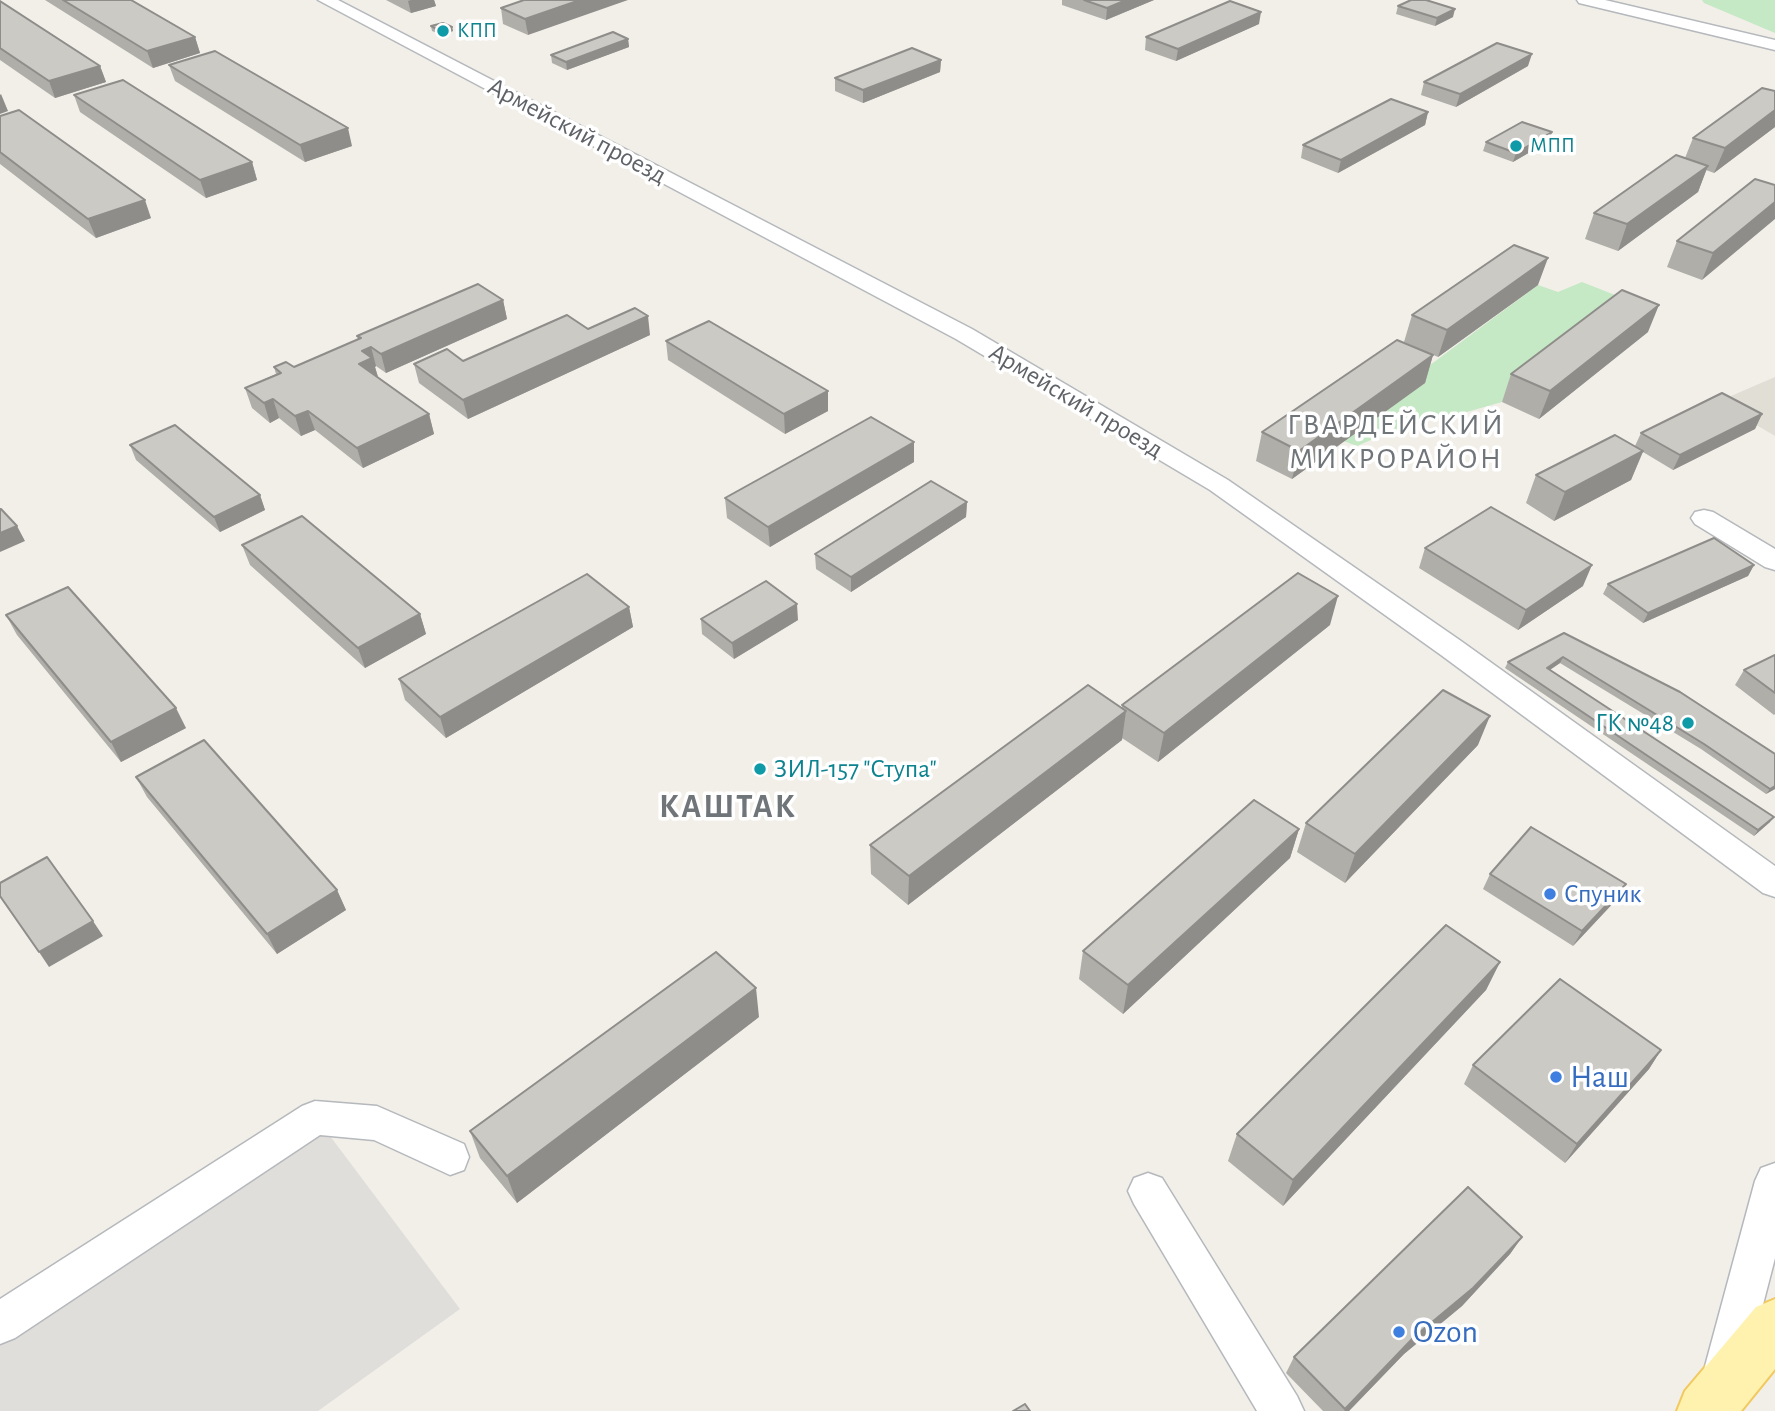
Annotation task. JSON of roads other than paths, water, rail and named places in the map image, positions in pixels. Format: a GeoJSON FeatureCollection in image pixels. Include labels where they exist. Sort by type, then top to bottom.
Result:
{"type":"FeatureCollection","features":[{"type":"Feature","properties":{"kind":"main road"},"geometry":{"type":"LineString","coordinates":[[1712,1401],[1775,1326]]}},
{"type":"Feature","properties":{"kind":"street","name":"Армейский проезд"},"geometry":{"type":"LineString","coordinates":[[326,0],[964,334],[1219,485],[1451,648],[1775,884]]}},
{"type":"Feature","properties":{"kind":"street"},"geometry":{"type":"LineString","coordinates":[[1585,0],[1775,45]]}},
{"type":"Feature","properties":{"kind":"street"},"geometry":{"type":"LineString","coordinates":[[1704,518],[1775,561]]}},
{"type":"Feature","properties":{"kind":"street"},"geometry":{"type":"LineString","coordinates":[[0,1323],[315,1118],[377,1123],[450,1157]]}},
{"type":"Feature","properties":{"kind":"street"},"geometry":{"type":"LineString","coordinates":[[1712,1401],[1775,1181]]}},
{"type":"Feature","properties":{"kind":"street"},"geometry":{"type":"LineString","coordinates":[[1148,1191],[1282,1411]]}},
{"type":"Feature","properties":{"kind":"place","name":"КПП"},"geometry":{"type":"Point","coordinates":[443,31]}},
{"type":"Feature","properties":{"kind":"place","name":"МПП"},"geometry":{"type":"Point","coordinates":[1516,146]}},
{"type":"Feature","properties":{"kind":"place","name":"ГК №48"},"geometry":{"type":"Point","coordinates":[1688,723]}},
{"type":"Feature","properties":{"kind":"place","name":"ЗИЛ-157 \"Ступа\""},"geometry":{"type":"Point","coordinates":[760,769]}},
{"type":"Feature","properties":{"kind":"place","name":"Спуник"},"geometry":{"type":"Point","coordinates":[1550,894]}},
{"type":"Feature","properties":{"kind":"place","name":"Наш"},"geometry":{"type":"Point","coordinates":[1556,1077]}},
{"type":"Feature","properties":{"kind":"place","name":"Ozon"},"geometry":{"type":"Point","coordinates":[1399,1332]}},
{"type":"Feature","properties":{"kind":"district","name":"ГВАРДЕЙСКИЙ МИКРОРАЙОН"},"geometry":{"type":"Point","coordinates":[1396,442]}},
{"type":"Feature","properties":{"kind":"district","name":"КАШТАК"},"geometry":{"type":"Point","coordinates":[728,807]}}]}
